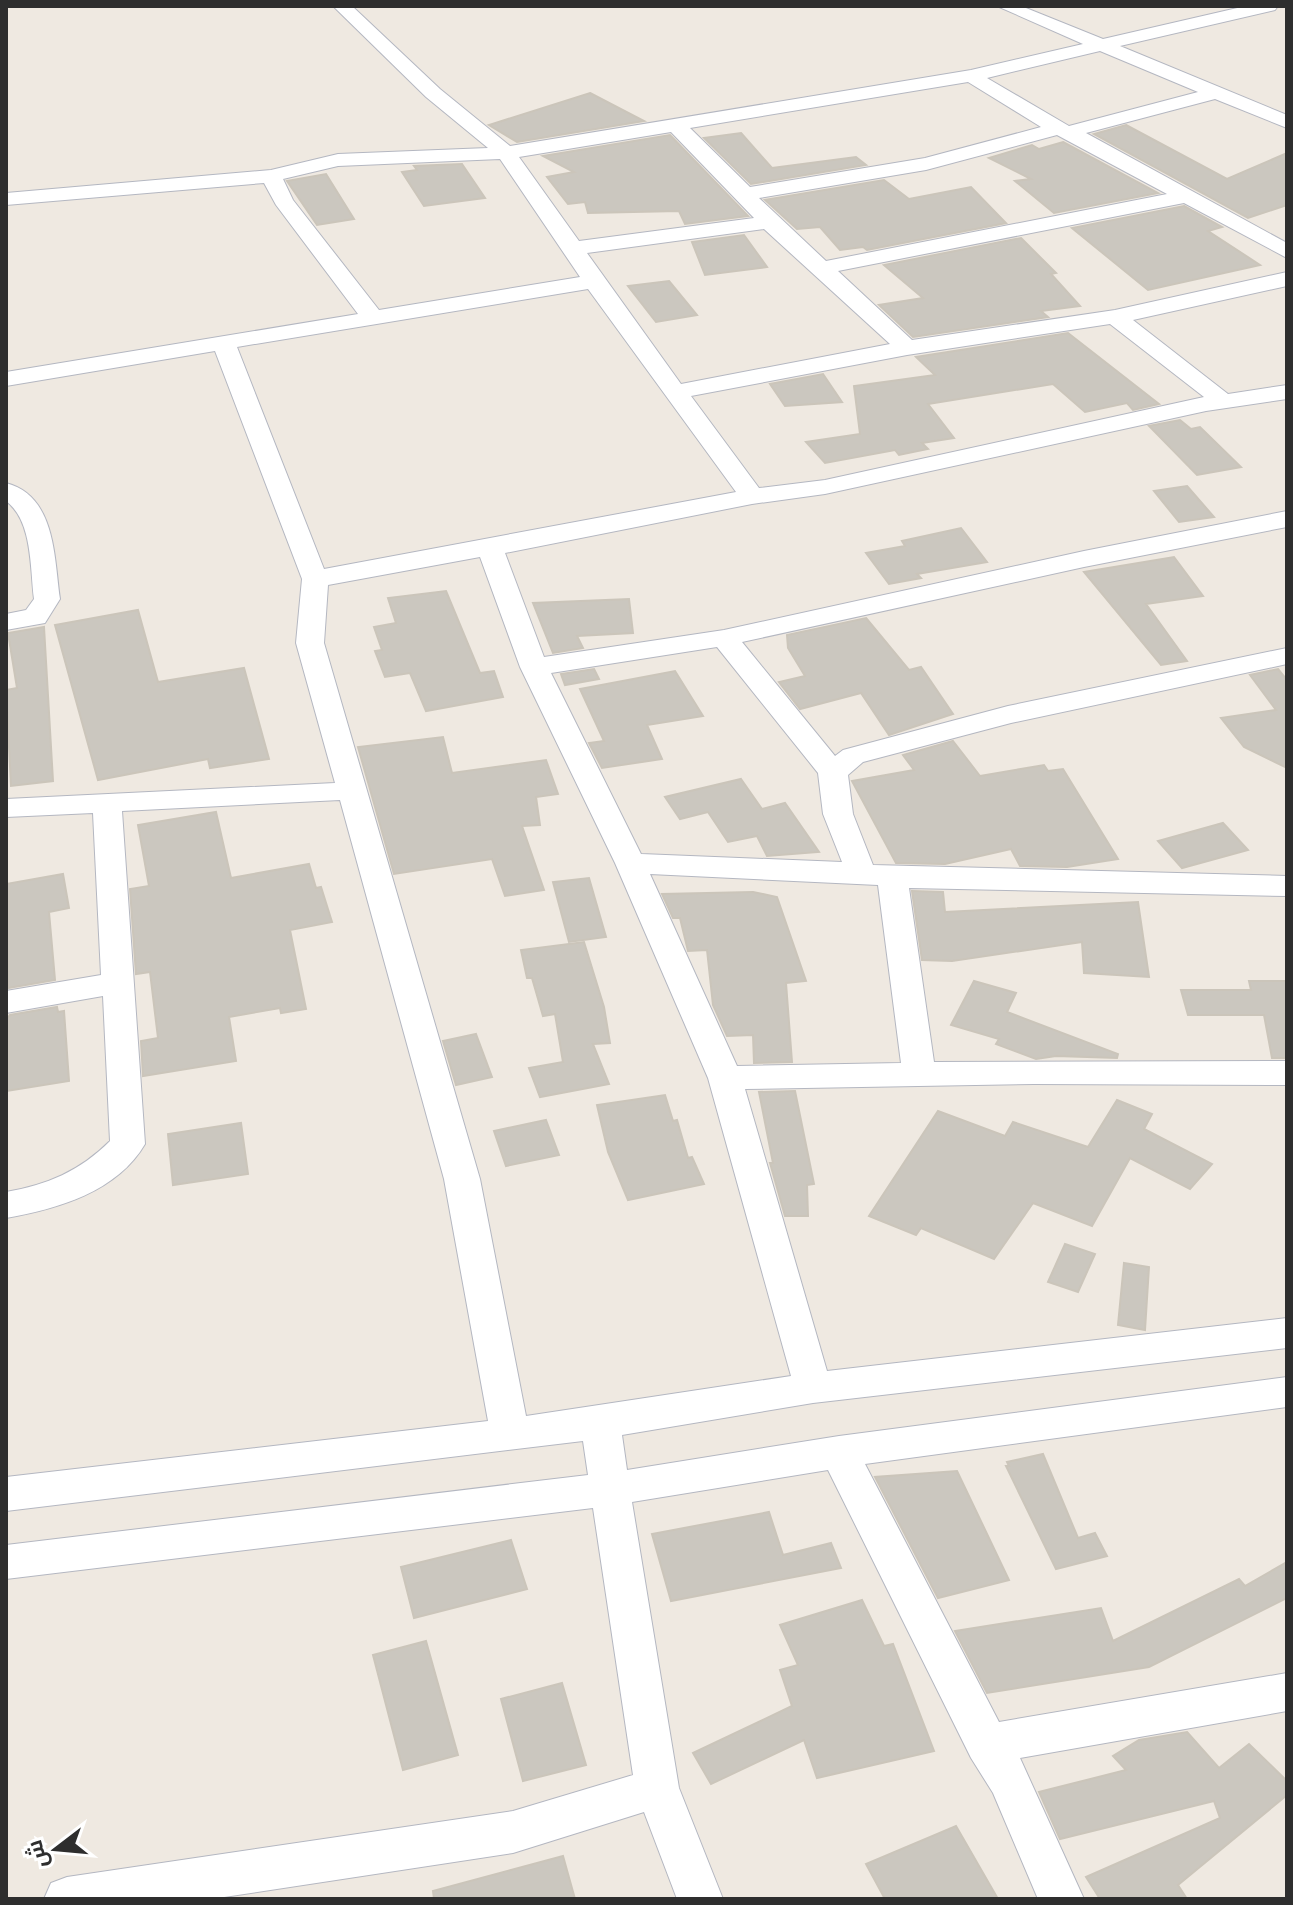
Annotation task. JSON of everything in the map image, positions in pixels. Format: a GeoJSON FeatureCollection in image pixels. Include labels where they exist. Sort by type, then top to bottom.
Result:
{"type":"FeatureCollection","features":[{"type":"Feature","properties":{"kind":"street"},"geometry":{"type":"LineString","coordinates":[[342,6],[433,93],[506,153],[594,281],[752,496]]}},
{"type":"Feature","properties":{"kind":"street"},"geometry":{"type":"LineString","coordinates":[[1006,6],[1287,122]]}},
{"type":"Feature","properties":{"kind":"street"},"geometry":{"type":"LineString","coordinates":[[6,199],[271,176],[338,160],[506,153],[971,76],[1106,47],[1269,6]]}},
{"type":"Feature","properties":{"kind":"street"},"geometry":{"type":"LineString","coordinates":[[971,76],[1063,131],[1287,252]]}},
{"type":"Feature","properties":{"kind":"street"},"geometry":{"type":"LineString","coordinates":[[745,194],[926,164],[1220,92]]}},
{"type":"Feature","properties":{"kind":"street"},"geometry":{"type":"LineString","coordinates":[[674,124],[769,222],[907,348]]}},
{"type":"Feature","properties":{"kind":"street"},"geometry":{"type":"LineString","coordinates":[[271,176],[283,201],[374,319]]}},
{"type":"Feature","properties":{"kind":"street"},"geometry":{"type":"LineString","coordinates":[[822,268],[1187,196]]}},
{"type":"Feature","properties":{"kind":"street"},"geometry":{"type":"LineString","coordinates":[[573,248],[769,222]]}},
{"type":"Feature","properties":{"kind":"street"},"geometry":{"type":"LineString","coordinates":[[674,392],[907,348],[1115,317],[1287,279]]}},
{"type":"Feature","properties":{"kind":"street"},"geometry":{"type":"LineString","coordinates":[[6,379],[594,281]]}},
{"type":"Feature","properties":{"kind":"street"},"geometry":{"type":"LineString","coordinates":[[1115,317],[1223,401]]}},
{"type":"Feature","properties":{"kind":"street"},"geometry":{"type":"LineString","coordinates":[[224,344],[315,579],[310,643],[462,1179],[510,1433]]}},
{"type":"Feature","properties":{"kind":"street"},"geometry":{"type":"LineString","coordinates":[[315,579],[752,496],[825,487],[1223,401],[1287,392]]}},
{"type":"Feature","properties":{"kind":"street"},"geometry":{"type":"LineString","coordinates":[[6,491],[22,496],[32,510],[47,599],[35,617],[6,622]]}},
{"type":"Feature","properties":{"kind":"street"},"geometry":{"type":"LineString","coordinates":[[534,667],[724,638],[1068,562],[1287,519]]}},
{"type":"Feature","properties":{"kind":"street"},"geometry":{"type":"LineString","coordinates":[[490,548],[534,667],[630,863],[725,1078],[813,1388]]}},
{"type":"Feature","properties":{"kind":"street"},"geometry":{"type":"LineString","coordinates":[[724,638],[833,772],[838,814],[876,875],[919,1075]]}},
{"type":"Feature","properties":{"kind":"street"},"geometry":{"type":"LineString","coordinates":[[833,772],[853,756],[1008,715],[1287,656]]}},
{"type":"Feature","properties":{"kind":"street"},"geometry":{"type":"LineString","coordinates":[[6,808],[350,791]]}},
{"type":"Feature","properties":{"kind":"street"},"geometry":{"type":"LineString","coordinates":[[6,1205],[49,1198],[93,1176],[128,1144],[107,803]]}},
{"type":"Feature","properties":{"kind":"street"},"geometry":{"type":"LineString","coordinates":[[630,863],[876,875],[1287,886]]}},
{"type":"Feature","properties":{"kind":"street"},"geometry":{"type":"LineString","coordinates":[[6,1002],[118,983]]}},
{"type":"Feature","properties":{"kind":"street"},"geometry":{"type":"LineString","coordinates":[[725,1078],[1287,1073]]}},
{"type":"Feature","properties":{"kind":"street"},"geometry":{"type":"LineString","coordinates":[[6,1494],[600,1423],[813,1388],[1287,1333]]}},
{"type":"Feature","properties":{"kind":"street"},"geometry":{"type":"LineString","coordinates":[[6,1562],[611,1489],[839,1452],[1287,1392]]}},
{"type":"Feature","properties":{"kind":"street"},"geometry":{"type":"LineString","coordinates":[[600,1423],[657,1788],[700,1899]]}},
{"type":"Feature","properties":{"kind":"street"},"geometry":{"type":"LineString","coordinates":[[839,1452],[987,1744],[1010,1781],[1061,1899]]}},
{"type":"Feature","properties":{"kind":"street"},"geometry":{"type":"LineString","coordinates":[[987,1744],[1287,1692]]}},
{"type":"Feature","properties":{"kind":"street"},"geometry":{"type":"LineString","coordinates":[[67,1899],[513,1832],[657,1788]]}},
{"type":"Feature","properties":{"kind":"building"},"geometry":{"type":"Polygon","coordinates":[[[590,93],[644,121],[517,142],[489,125],[590,93]]]}},
{"type":"Feature","properties":{"kind":"building"},"geometry":{"type":"Polygon","coordinates":[[[1126,125],[1227,179],[1287,153],[1287,205],[1248,218],[1094,134],[1126,125]]]}},
{"type":"Feature","properties":{"kind":"building"},"geometry":{"type":"Polygon","coordinates":[[[741,133],[772,168],[856,157],[866,165],[751,184],[704,138],[741,133]]]}},
{"type":"Feature","properties":{"kind":"building"},"geometry":{"type":"Polygon","coordinates":[[[670,135],[748,216],[685,224],[679,211],[588,213],[585,202],[568,204],[547,177],[574,172],[543,156],[670,135]]]}},
{"type":"Feature","properties":{"kind":"building"},"geometry":{"type":"Polygon","coordinates":[[[1063,142],[1158,193],[1054,213],[1015,181],[1031,179],[989,158],[1032,145],[1039,149],[1063,142]]]}},
{"type":"Feature","properties":{"kind":"building"},"geometry":{"type":"Polygon","coordinates":[[[462,164],[485,198],[424,206],[402,172],[417,170],[414,166],[462,164]]]}},
{"type":"Feature","properties":{"kind":"building"},"geometry":{"type":"Polygon","coordinates":[[[326,174],[354,219],[317,225],[287,181],[326,174]]]}},
{"type":"Feature","properties":{"kind":"building"},"geometry":{"type":"Polygon","coordinates":[[[884,180],[909,199],[971,187],[1006,223],[867,250],[863,247],[840,250],[820,227],[797,229],[765,200],[884,180]]]}},
{"type":"Feature","properties":{"kind":"building"},"geometry":{"type":"Polygon","coordinates":[[[1184,206],[1222,227],[1208,231],[1260,265],[1148,290],[1072,228],[1184,206]]]}},
{"type":"Feature","properties":{"kind":"building"},"geometry":{"type":"Polygon","coordinates":[[[744,235],[767,267],[705,275],[692,242],[744,235]]]}},
{"type":"Feature","properties":{"kind":"building"},"geometry":{"type":"Polygon","coordinates":[[[1021,238],[1056,273],[1051,274],[1080,306],[1041,311],[1048,317],[913,337],[879,305],[923,298],[884,265],[1021,238]]]}},
{"type":"Feature","properties":{"kind":"building"},"geometry":{"type":"Polygon","coordinates":[[[669,281],[697,315],[656,322],[628,286],[669,281]]]}},
{"type":"Feature","properties":{"kind":"building"},"geometry":{"type":"Polygon","coordinates":[[[1068,333],[1159,404],[1133,410],[1127,403],[1085,412],[1053,384],[928,404],[954,438],[922,443],[928,449],[899,455],[895,450],[825,463],[806,442],[860,434],[854,386],[935,375],[916,357],[1068,333]]]}},
{"type":"Feature","properties":{"kind":"building"},"geometry":{"type":"Polygon","coordinates":[[[823,374],[842,402],[785,406],[770,384],[823,374]]]}},
{"type":"Feature","properties":{"kind":"building"},"geometry":{"type":"Polygon","coordinates":[[[1180,420],[1191,429],[1200,427],[1241,467],[1197,475],[1149,426],[1180,420]]]}},
{"type":"Feature","properties":{"kind":"building"},"geometry":{"type":"Polygon","coordinates":[[[1187,486],[1214,517],[1179,522],[1154,491],[1187,486]]]}},
{"type":"Feature","properties":{"kind":"building"},"geometry":{"type":"Polygon","coordinates":[[[961,528],[987,562],[917,574],[921,578],[889,584],[866,553],[905,546],[902,541],[961,528]]]}},
{"type":"Feature","properties":{"kind":"building"},"geometry":{"type":"Polygon","coordinates":[[[1174,557],[1203,596],[1146,604],[1187,661],[1161,665],[1084,572],[1174,557]]]}},
{"type":"Feature","properties":{"kind":"building"},"geometry":{"type":"Polygon","coordinates":[[[446,591],[480,673],[494,671],[503,697],[426,711],[410,673],[385,677],[375,651],[382,650],[374,627],[396,623],[388,598],[446,591]]]}},
{"type":"Feature","properties":{"kind":"building"},"geometry":{"type":"Polygon","coordinates":[[[629,599],[633,633],[577,636],[583,648],[553,653],[533,603],[629,599]]]}},
{"type":"Feature","properties":{"kind":"building"},"geometry":{"type":"Polygon","coordinates":[[[138,610],[158,682],[244,668],[269,759],[210,768],[208,759],[98,780],[55,625],[138,610]]]}},
{"type":"Feature","properties":{"kind":"building"},"geometry":{"type":"Polygon","coordinates":[[[866,618],[909,670],[921,667],[953,714],[889,735],[861,693],[800,709],[779,682],[805,676],[788,648],[787,635],[866,618]]]}},
{"type":"Feature","properties":{"kind":"building"},"geometry":{"type":"Polygon","coordinates":[[[44,627],[53,781],[11,786],[6,690],[17,688],[8,633],[44,627]]]}},
{"type":"Feature","properties":{"kind":"building"},"geometry":{"type":"Polygon","coordinates":[[[594,669],[599,679],[565,685],[561,674],[594,669]]]}},
{"type":"Feature","properties":{"kind":"building"},"geometry":{"type":"Polygon","coordinates":[[[1278,669],[1287,680],[1287,768],[1244,747],[1221,718],[1276,710],[1250,675],[1278,669]]]}},
{"type":"Feature","properties":{"kind":"building"},"geometry":{"type":"Polygon","coordinates":[[[675,671],[703,716],[647,725],[662,759],[602,768],[589,743],[604,741],[580,689],[675,671]]]}},
{"type":"Feature","properties":{"kind":"building"},"geometry":{"type":"Polygon","coordinates":[[[443,737],[452,773],[546,760],[558,794],[536,797],[540,825],[522,826],[544,890],[505,896],[492,859],[394,874],[358,747],[443,737]]]}},
{"type":"Feature","properties":{"kind":"building"},"geometry":{"type":"Polygon","coordinates":[[[953,741],[980,776],[1044,765],[1048,771],[1063,769],[1118,859],[1067,867],[1020,866],[1011,849],[945,864],[896,863],[852,781],[914,770],[903,755],[953,741]]]}},
{"type":"Feature","properties":{"kind":"building"},"geometry":{"type":"Polygon","coordinates":[[[741,779],[762,809],[785,803],[819,852],[767,856],[757,836],[728,842],[708,812],[680,819],[665,797],[741,779]]]}},
{"type":"Feature","properties":{"kind":"building"},"geometry":{"type":"Polygon","coordinates":[[[216,812],[231,878],[309,864],[316,888],[321,887],[332,922],[290,930],[306,1009],[281,1013],[280,1008],[229,1017],[236,1061],[143,1076],[141,1041],[158,1038],[150,972],[136,974],[130,889],[149,886],[138,825],[216,812]]]}},
{"type":"Feature","properties":{"kind":"building"},"geometry":{"type":"Polygon","coordinates":[[[1223,823],[1248,850],[1182,868],[1158,841],[1223,823]]]}},
{"type":"Feature","properties":{"kind":"building"},"geometry":{"type":"Polygon","coordinates":[[[63,874],[69,908],[49,912],[55,980],[8,988],[6,884],[63,874]]]}},
{"type":"Feature","properties":{"kind":"building"},"geometry":{"type":"Polygon","coordinates":[[[589,878],[606,937],[569,942],[553,882],[589,878]]]}},
{"type":"Feature","properties":{"kind":"building"},"geometry":{"type":"Polygon","coordinates":[[[912,891],[943,892],[945,912],[1138,902],[1149,977],[1084,973],[1082,942],[952,961],[922,960],[912,891]]]}},
{"type":"Feature","properties":{"kind":"building"},"geometry":{"type":"Polygon","coordinates":[[[753,892],[777,897],[806,981],[786,983],[792,1062],[754,1063],[753,1035],[727,1036],[713,1005],[707,950],[688,951],[680,918],[673,918],[662,894],[753,892]]]}},
{"type":"Feature","properties":{"kind":"building"},"geometry":{"type":"Polygon","coordinates":[[[584,942],[604,1007],[610,1043],[593,1044],[609,1084],[540,1097],[529,1068],[563,1062],[555,1014],[543,1016],[532,978],[527,978],[521,950],[584,942]]]}},
{"type":"Feature","properties":{"kind":"building"},"geometry":{"type":"Polygon","coordinates":[[[974,981],[1016,993],[1007,1012],[1118,1054],[1117,1058],[1056,1056],[1036,1059],[996,1044],[999,1039],[951,1025],[974,981]]]}},
{"type":"Feature","properties":{"kind":"building"},"geometry":{"type":"Polygon","coordinates":[[[1249,981],[1287,981],[1287,1058],[1272,1058],[1264,1015],[1188,1015],[1181,990],[1251,990],[1249,981]]]}},
{"type":"Feature","properties":{"kind":"building"},"geometry":{"type":"Polygon","coordinates":[[[57,1007],[58,1012],[64,1011],[69,1081],[6,1091],[6,1020],[10,1015],[57,1007]]]}},
{"type":"Feature","properties":{"kind":"building"},"geometry":{"type":"Polygon","coordinates":[[[476,1034],[492,1077],[456,1085],[443,1041],[476,1034]]]}},
{"type":"Feature","properties":{"kind":"building"},"geometry":{"type":"Polygon","coordinates":[[[795,1091],[814,1184],[807,1185],[808,1216],[785,1216],[770,1163],[773,1163],[759,1092],[795,1091]]]}},
{"type":"Feature","properties":{"kind":"building"},"geometry":{"type":"Polygon","coordinates":[[[665,1095],[673,1121],[677,1120],[688,1158],[692,1157],[704,1184],[628,1200],[608,1152],[597,1105],[665,1095]]]}},
{"type":"Feature","properties":{"kind":"building"},"geometry":{"type":"Polygon","coordinates":[[[1117,1100],[1152,1114],[1144,1129],[1212,1164],[1190,1189],[1130,1158],[1092,1226],[1033,1203],[994,1259],[921,1228],[916,1235],[869,1216],[938,1111],[1005,1136],[1013,1122],[1088,1147],[1117,1100]]]}},
{"type":"Feature","properties":{"kind":"building"},"geometry":{"type":"Polygon","coordinates":[[[546,1120],[559,1155],[506,1166],[494,1131],[546,1120]]]}},
{"type":"Feature","properties":{"kind":"building"},"geometry":{"type":"Polygon","coordinates":[[[241,1123],[248,1174],[173,1185],[168,1134],[241,1123]]]}},
{"type":"Feature","properties":{"kind":"building"},"geometry":{"type":"Polygon","coordinates":[[[1065,1244],[1095,1254],[1078,1292],[1048,1282],[1065,1244]]]}},
{"type":"Feature","properties":{"kind":"building"},"geometry":{"type":"Polygon","coordinates":[[[1124,1263],[1149,1267],[1145,1330],[1118,1325],[1124,1263]]]}},
{"type":"Feature","properties":{"kind":"building"},"geometry":{"type":"Polygon","coordinates":[[[1043,1454],[1078,1538],[1095,1533],[1107,1556],[1056,1569],[1006,1466],[1009,1466],[1007,1462],[1043,1454]]]}},
{"type":"Feature","properties":{"kind":"building"},"geometry":{"type":"Polygon","coordinates":[[[957,1471],[1009,1580],[938,1598],[875,1477],[957,1471]]]}},
{"type":"Feature","properties":{"kind":"building"},"geometry":{"type":"Polygon","coordinates":[[[769,1512],[783,1555],[831,1543],[841,1568],[671,1601],[652,1534],[769,1512]]]}},
{"type":"Feature","properties":{"kind":"building"},"geometry":{"type":"Polygon","coordinates":[[[511,1540],[527,1589],[414,1618],[401,1567],[511,1540]]]}},
{"type":"Feature","properties":{"kind":"building"},"geometry":{"type":"Polygon","coordinates":[[[1287,1562],[1287,1598],[1149,1667],[987,1693],[955,1631],[1101,1608],[1113,1641],[1239,1579],[1245,1586],[1287,1562]]]}},
{"type":"Feature","properties":{"kind":"building"},"geometry":{"type":"Polygon","coordinates":[[[862,1600],[884,1646],[893,1644],[934,1751],[817,1778],[804,1740],[711,1784],[693,1753],[792,1706],[780,1670],[798,1665],[780,1625],[862,1600]]]}},
{"type":"Feature","properties":{"kind":"building"},"geometry":{"type":"Polygon","coordinates":[[[426,1641],[458,1755],[403,1770],[373,1655],[426,1641]]]}},
{"type":"Feature","properties":{"kind":"building"},"geometry":{"type":"Polygon","coordinates":[[[562,1683],[586,1765],[523,1781],[501,1699],[562,1683]]]}},
{"type":"Feature","properties":{"kind":"building"},"geometry":{"type":"Polygon","coordinates":[[[1187,1732],[1219,1768],[1249,1744],[1287,1781],[1287,1795],[1178,1885],[1187,1899],[1100,1899],[1086,1877],[1220,1818],[1214,1801],[1060,1839],[1039,1792],[1126,1770],[1113,1756],[1139,1740],[1187,1732]]]}},
{"type":"Feature","properties":{"kind":"building"},"geometry":{"type":"Polygon","coordinates":[[[956,1826],[998,1899],[885,1899],[866,1864],[956,1826]]]}},
{"type":"Feature","properties":{"kind":"building"},"geometry":{"type":"Polygon","coordinates":[[[563,1856],[575,1899],[434,1899],[433,1891],[563,1856]]]}}]}
